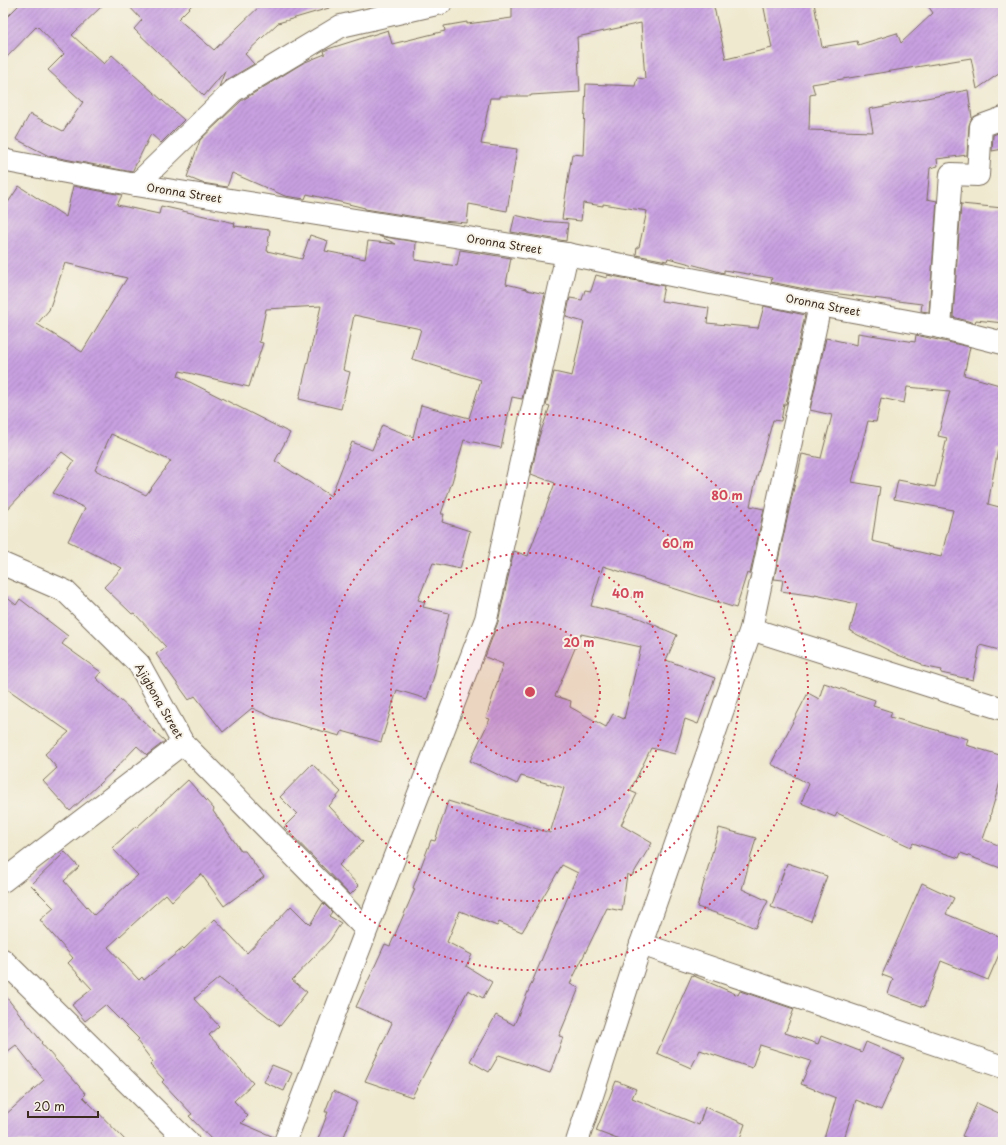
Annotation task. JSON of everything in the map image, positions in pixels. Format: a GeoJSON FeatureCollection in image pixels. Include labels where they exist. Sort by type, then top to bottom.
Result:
{"type":"FeatureCollection","features":[{"type":"Feature","properties":{"kind":"street"},"geometry":{"type":"LineString","coordinates":[[136,185],[233,91],[341,26],[440,3]]}},
{"type":"Feature","properties":{"kind":"street"},"geometry":{"type":"LineString","coordinates":[[940,327],[951,174],[978,176],[981,126],[1003,118]]}},
{"type":"Feature","properties":{"kind":"street","name":"Oronna Street"},"geometry":{"type":"LineString","coordinates":[[3,159],[136,185],[567,254],[820,305],[940,327],[1003,343]]}},
{"type":"Feature","properties":{"kind":"street"},"geometry":{"type":"LineString","coordinates":[[285,1142],[486,619],[567,254]]}},
{"type":"Feature","properties":{"kind":"street"},"geometry":{"type":"LineString","coordinates":[[577,1142],[641,944],[751,629],[820,305]]}},
{"type":"Feature","properties":{"kind":"street","name":"Ajigbona Street"},"geometry":{"type":"LineString","coordinates":[[3,564],[64,591],[139,664],[183,743],[366,929]]}},
{"type":"Feature","properties":{"kind":"street"},"geometry":{"type":"LineString","coordinates":[[751,629],[1003,709]]}},
{"type":"Feature","properties":{"kind":"street"},"geometry":{"type":"LineString","coordinates":[[3,881],[183,743]]}},
{"type":"Feature","properties":{"kind":"street"},"geometry":{"type":"LineString","coordinates":[[641,944],[1003,1067]]}},
{"type":"Feature","properties":{"kind":"street"},"geometry":{"type":"LineString","coordinates":[[3,960],[188,1142]]}},
{"type":"Feature","properties":{"kind":"building"},"geometry":{"type":"Polygon","coordinates":[[[21,3],[105,3],[72,35],[104,64],[112,55],[184,120],[161,143],[151,134],[132,172],[49,156],[16,139],[30,114],[63,131],[83,102],[48,70],[64,54],[37,26],[3,61],[3,21],[21,3]]]}},
{"type":"Feature","properties":{"kind":"building"},"geometry":{"type":"Polygon","coordinates":[[[126,3],[194,3],[178,19],[214,50],[263,3],[328,3],[329,8],[278,23],[245,54],[254,64],[227,80],[219,87],[225,71],[204,96],[134,29],[142,20],[126,3]]]}},
{"type":"Feature","properties":{"kind":"building"},"geometry":{"type":"Polygon","coordinates":[[[512,3],[713,3],[726,59],[772,48],[763,3],[814,3],[822,47],[857,41],[858,45],[897,33],[901,43],[933,13],[926,3],[1003,3],[1003,71],[977,89],[971,58],[812,84],[815,94],[810,95],[809,130],[873,132],[869,109],[968,90],[972,118],[969,125],[967,155],[937,159],[938,166],[930,168],[927,199],[937,201],[929,312],[921,311],[922,304],[815,291],[771,282],[772,278],[724,270],[724,273],[668,258],[667,261],[636,255],[647,211],[603,204],[603,206],[583,203],[581,221],[562,219],[572,154],[583,155],[586,84],[635,86],[637,78],[645,79],[641,23],[577,37],[580,92],[531,96],[500,96],[500,98],[490,98],[481,144],[517,149],[507,211],[469,204],[467,223],[441,221],[365,209],[307,194],[305,199],[285,196],[232,173],[227,187],[202,183],[187,177],[200,140],[241,101],[303,63],[325,54],[324,51],[388,30],[392,44],[445,31],[444,26],[467,22],[467,24],[512,18],[512,3]]]}},
{"type":"Feature","properties":{"kind":"building"},"geometry":{"type":"Polygon","coordinates":[[[1003,131],[1003,149],[992,151],[993,135],[1003,131]]]}},
{"type":"Feature","properties":{"kind":"building"},"geometry":{"type":"Polygon","coordinates":[[[19,186],[66,217],[73,186],[122,195],[117,205],[159,214],[161,206],[235,223],[234,226],[270,230],[267,251],[302,259],[310,235],[328,241],[325,251],[365,259],[368,241],[396,244],[379,236],[416,242],[415,260],[457,266],[460,250],[511,258],[506,284],[545,294],[522,399],[512,397],[501,448],[464,440],[441,514],[444,514],[442,522],[470,531],[460,569],[433,563],[418,600],[425,602],[423,607],[449,613],[427,699],[397,690],[381,742],[342,731],[340,736],[274,718],[252,708],[223,732],[195,696],[189,700],[156,654],[166,647],[134,613],[132,614],[104,587],[122,568],[68,541],[85,508],[53,493],[74,461],[62,452],[3,514],[3,210],[19,186]],[[65,263],[49,310],[37,324],[82,352],[127,278],[65,263]],[[321,306],[266,309],[259,342],[263,343],[249,387],[180,371],[178,376],[290,433],[275,461],[331,496],[352,442],[372,450],[382,425],[413,437],[421,405],[469,418],[481,380],[412,359],[421,329],[354,315],[343,370],[350,372],[341,409],[299,399],[321,306]],[[111,434],[95,470],[146,495],[171,461],[111,434]]]}},
{"type":"Feature","properties":{"kind":"building"},"geometry":{"type":"Polygon","coordinates":[[[961,204],[1003,208],[1003,323],[976,320],[975,323],[953,317],[961,204]]]}},
{"type":"Feature","properties":{"kind":"building"},"geometry":{"type":"Polygon","coordinates":[[[515,215],[540,221],[568,223],[566,241],[511,232],[515,215]]]}},
{"type":"Feature","properties":{"kind":"building"},"geometry":{"type":"Polygon","coordinates":[[[596,275],[607,278],[607,275],[664,286],[661,301],[709,308],[707,323],[758,328],[764,306],[805,315],[786,404],[784,404],[781,421],[773,420],[750,506],[764,509],[750,574],[747,573],[736,608],[603,566],[591,606],[639,618],[677,635],[666,660],[715,678],[698,724],[685,719],[675,754],[651,748],[630,791],[637,794],[621,825],[652,843],[632,876],[627,874],[622,911],[607,908],[570,984],[579,988],[559,1036],[563,1037],[550,1073],[499,1055],[489,1072],[470,1061],[496,1015],[514,1025],[578,873],[562,865],[522,932],[499,922],[497,926],[460,911],[447,942],[472,955],[466,966],[492,982],[483,998],[468,990],[412,1097],[365,1081],[392,1023],[356,1007],[385,944],[390,946],[415,889],[413,888],[431,840],[435,841],[448,801],[550,833],[564,788],[521,776],[517,784],[470,761],[490,719],[486,718],[503,664],[485,657],[498,622],[514,551],[528,556],[555,483],[531,474],[539,437],[550,406],[546,405],[554,372],[572,376],[584,322],[566,317],[570,298],[582,300],[585,290],[591,291],[596,275]],[[581,634],[555,696],[571,701],[570,707],[606,727],[613,714],[624,719],[641,647],[581,634]]]}},
{"type":"Feature","properties":{"kind":"building"},"geometry":{"type":"Polygon","coordinates":[[[858,333],[915,342],[916,335],[970,347],[964,375],[1003,386],[1003,450],[998,449],[988,504],[1003,508],[1003,651],[980,645],[973,680],[941,673],[942,670],[922,666],[922,664],[898,655],[850,631],[857,604],[815,595],[781,591],[783,580],[774,579],[802,454],[821,458],[832,415],[810,410],[826,338],[857,345],[858,333]],[[907,387],[904,403],[881,398],[876,422],[868,421],[852,482],[880,487],[872,541],[941,557],[953,510],[894,499],[898,480],[935,487],[947,438],[938,436],[950,391],[907,387]]]}},
{"type":"Feature","properties":{"kind":"building"},"geometry":{"type":"Polygon","coordinates":[[[3,594],[16,605],[20,599],[68,636],[62,644],[101,672],[96,678],[165,741],[147,755],[137,746],[114,770],[70,811],[43,781],[57,768],[45,754],[69,732],[3,686],[3,594]]]}},
{"type":"Feature","properties":{"kind":"building"},"geometry":{"type":"Polygon","coordinates":[[[824,683],[875,700],[873,706],[892,712],[890,717],[968,739],[966,745],[1003,756],[1003,772],[983,839],[1003,847],[1003,869],[961,853],[959,858],[913,843],[911,847],[837,813],[835,817],[801,803],[809,784],[771,764],[808,693],[819,699],[824,683]]]}},
{"type":"Feature","properties":{"kind":"building"},"geometry":{"type":"Polygon","coordinates":[[[312,764],[341,792],[329,806],[363,842],[339,865],[359,886],[350,895],[284,827],[297,814],[280,797],[312,764]]]}},
{"type":"Feature","properties":{"kind":"building"},"geometry":{"type":"Polygon","coordinates":[[[188,780],[214,809],[213,811],[241,851],[245,851],[264,877],[224,906],[201,874],[172,901],[166,894],[108,947],[139,980],[142,977],[144,980],[183,948],[184,949],[215,919],[247,953],[291,906],[310,925],[323,903],[332,912],[329,916],[341,923],[330,940],[292,980],[307,992],[280,1026],[219,978],[194,999],[219,1026],[209,1035],[253,1083],[234,1101],[248,1116],[241,1123],[274,1137],[273,1142],[214,1142],[189,1116],[192,1114],[162,1082],[164,1080],[150,1065],[153,1062],[137,1041],[139,1039],[105,1005],[85,1021],[72,1005],[92,989],[68,963],[73,958],[40,920],[54,908],[31,885],[65,852],[79,867],[64,881],[94,915],[138,875],[112,848],[188,780]]]}},
{"type":"Feature","properties":{"kind":"building"},"geometry":{"type":"Polygon","coordinates":[[[719,828],[756,838],[742,889],[768,901],[755,928],[734,919],[697,907],[719,828]]]}},
{"type":"Feature","properties":{"kind":"building"},"geometry":{"type":"Polygon","coordinates":[[[787,863],[827,876],[811,921],[771,907],[787,863]]]}},
{"type":"Feature","properties":{"kind":"building"},"geometry":{"type":"Polygon","coordinates":[[[922,883],[954,898],[946,914],[1003,938],[1003,945],[988,980],[941,961],[924,1007],[888,994],[893,979],[882,975],[922,883]]]}},
{"type":"Feature","properties":{"kind":"building"},"geometry":{"type":"Polygon","coordinates":[[[692,975],[738,995],[740,991],[794,1009],[785,1033],[818,1044],[821,1036],[862,1052],[866,1042],[904,1058],[881,1110],[856,1100],[843,1142],[823,1142],[836,1098],[801,1084],[811,1061],[760,1045],[752,1068],[700,1050],[691,1068],[657,1053],[692,975]]]}},
{"type":"Feature","properties":{"kind":"building"},"geometry":{"type":"Polygon","coordinates":[[[3,993],[42,1042],[41,1043],[86,1094],[83,1097],[127,1142],[3,1142],[3,1117],[44,1080],[16,1045],[3,1055],[3,993]]]}},
{"type":"Feature","properties":{"kind":"building"},"geometry":{"type":"Polygon","coordinates":[[[272,1065],[292,1073],[284,1091],[264,1082],[272,1065]]]}},
{"type":"Feature","properties":{"kind":"building"},"geometry":{"type":"Polygon","coordinates":[[[616,1081],[636,1089],[632,1098],[699,1125],[705,1107],[745,1124],[739,1141],[740,1142],[625,1142],[596,1131],[616,1081]]]}},
{"type":"Feature","properties":{"kind":"building"},"geometry":{"type":"Polygon","coordinates":[[[333,1091],[357,1102],[342,1142],[317,1142],[328,1112],[325,1112],[333,1091]]]}},
{"type":"Feature","properties":{"kind":"building"},"geometry":{"type":"Polygon","coordinates":[[[977,1103],[1003,1115],[1003,1135],[1000,1142],[977,1142],[962,1136],[977,1103]]]}}]}
